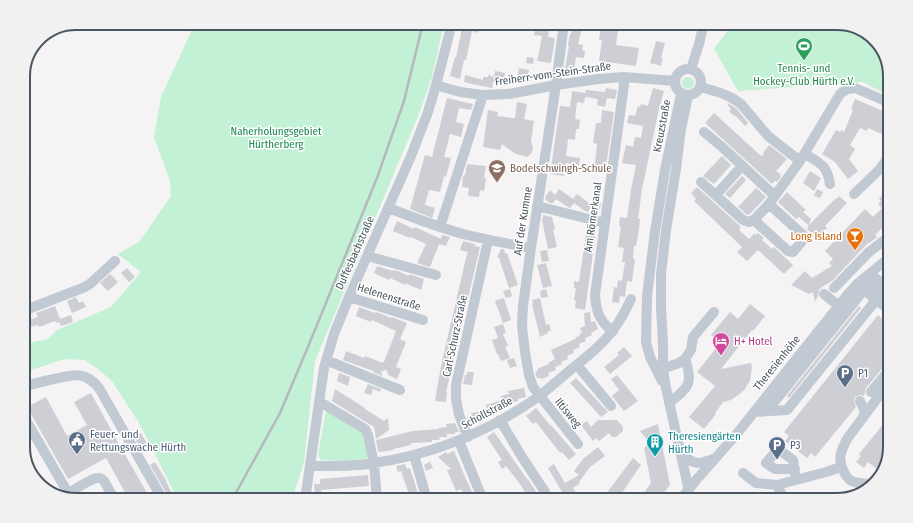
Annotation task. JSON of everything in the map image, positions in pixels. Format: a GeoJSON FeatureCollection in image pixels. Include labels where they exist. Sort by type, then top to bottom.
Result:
{"type":"FeatureCollection","features":[{"type":"Feature","properties":{"kind":"street","name":"Duffesbachstraße"},"geometry":{"type":"LineString","coordinates":[[306,493],[326,360],[334,334],[349,296],[411,156],[428,112],[450,30]]}},
{"type":"Feature","properties":{"kind":"street","name":"Auf der Kumme"},"geometry":{"type":"LineString","coordinates":[[539,396],[533,387],[524,352],[522,326],[523,306],[563,30]]}},
{"type":"Feature","properties":{"kind":"street"},"geometry":{"type":"LineString","coordinates":[[691,69],[702,30]]}},
{"type":"Feature","properties":{"kind":"street"},"geometry":{"type":"LineString","coordinates":[[691,69],[695,70],[700,76],[702,83],[701,87],[696,94],[684,95],[675,87],[675,81],[680,72],[691,69]]}},
{"type":"Feature","properties":{"kind":"street","name":"Freiherr-vom-Stein-Straße"},"geometry":{"type":"LineString","coordinates":[[436,85],[460,92],[483,95],[509,94],[556,85],[623,77],[675,81]]}},
{"type":"Feature","properties":{"kind":"street","name":"Am Römerkanal"},"geometry":{"type":"LineString","coordinates":[[613,331],[606,327],[600,318],[596,308],[595,295],[624,84],[623,77]]}},
{"type":"Feature","properties":{"kind":"street"},"geometry":{"type":"LineString","coordinates":[[701,87],[721,93],[741,104],[768,136],[802,157],[818,162],[824,167],[829,176],[830,184]]}},
{"type":"Feature","properties":{"kind":"street"},"geometry":{"type":"LineString","coordinates":[[701,182],[743,220],[749,222],[754,220],[772,200],[802,157],[840,94],[847,89],[855,88],[883,100]]}},
{"type":"Feature","properties":{"kind":"street"},"geometry":{"type":"LineString","coordinates":[[440,227],[483,95]]}},
{"type":"Feature","properties":{"kind":"street","name":"Kreuzstraße"},"geometry":{"type":"LineString","coordinates":[[684,95],[665,170],[655,231],[647,296],[646,342],[650,357],[660,370],[666,388],[689,493]]}},
{"type":"Feature","properties":{"kind":"street","name":"Kreuzstraße"},"geometry":{"type":"LineString","coordinates":[[660,370],[663,344],[661,274],[666,230],[676,169],[684,95]]}},
{"type":"Feature","properties":{"kind":"street"},"geometry":{"type":"LineString","coordinates":[[704,132],[742,166],[803,235],[803,240],[793,252],[788,251],[754,220]]}},
{"type":"Feature","properties":{"kind":"street"},"geometry":{"type":"LineString","coordinates":[[854,194],[883,165]]}},
{"type":"Feature","properties":{"kind":"street"},"geometry":{"type":"LineString","coordinates":[[716,195],[742,166]]}},
{"type":"Feature","properties":{"kind":"street"},"geometry":{"type":"LineString","coordinates":[[537,206],[605,223]]}},
{"type":"Feature","properties":{"kind":"street"},"geometry":{"type":"LineString","coordinates":[[388,208],[466,235],[531,248]]}},
{"type":"Feature","properties":{"kind":"street","name":"Carl-Schurz-Straße"},"geometry":{"type":"LineString","coordinates":[[481,493],[463,439],[456,399],[456,385],[488,240]]}},
{"type":"Feature","properties":{"kind":"street"},"geometry":{"type":"LineString","coordinates":[[834,288],[869,252],[883,244]]}},
{"type":"Feature","properties":{"kind":"street"},"geometry":{"type":"LineString","coordinates":[[367,256],[436,276]]}},
{"type":"Feature","properties":{"kind":"street"},"geometry":{"type":"LineString","coordinates":[[30,308],[85,287],[115,262]]}},
{"type":"Feature","properties":{"kind":"street","name":"Theresienhöhe"},"geometry":{"type":"LineString","coordinates":[[685,493],[735,436],[839,306],[861,287],[868,275],[883,263]]}},
{"type":"Feature","properties":{"kind":"street"},"geometry":{"type":"LineString","coordinates":[[868,275],[877,279],[883,285]]}},
{"type":"Feature","properties":{"kind":"street"},"geometry":{"type":"LineString","coordinates":[[868,275],[869,284],[883,295]]}},
{"type":"Feature","properties":{"kind":"street"},"geometry":{"type":"LineString","coordinates":[[768,410],[861,287],[883,305]]}},
{"type":"Feature","properties":{"kind":"street"},"geometry":{"type":"LineString","coordinates":[[824,294],[839,306]]}},
{"type":"Feature","properties":{"kind":"street","name":"Helenenstraße"},"geometry":{"type":"LineString","coordinates":[[349,296],[423,320]]}},
{"type":"Feature","properties":{"kind":"street","name":"Schollstraße"},"geometry":{"type":"LineString","coordinates":[[310,466],[374,464],[414,456],[437,449],[484,430],[539,396],[598,346],[613,331],[631,299]]}},
{"type":"Feature","properties":{"kind":"street"},"geometry":{"type":"LineString","coordinates":[[754,412],[787,410],[876,300]]}},
{"type":"Feature","properties":{"kind":"street"},"geometry":{"type":"LineString","coordinates":[[660,370],[685,359],[691,350],[693,337],[714,312]]}},
{"type":"Feature","properties":{"kind":"street"},"geometry":{"type":"LineString","coordinates":[[669,403],[682,392],[690,378],[685,359]]}},
{"type":"Feature","properties":{"kind":"street"},"geometry":{"type":"LineString","coordinates":[[326,360],[400,390]]}},
{"type":"Feature","properties":{"kind":"street"},"geometry":{"type":"LineString","coordinates":[[576,365],[611,406]]}},
{"type":"Feature","properties":{"kind":"street"},"geometry":{"type":"LineString","coordinates":[[30,384],[72,374],[81,375],[94,382],[159,493]]}},
{"type":"Feature","properties":{"kind":"street"},"geometry":{"type":"LineString","coordinates":[[871,392],[883,377]]}},
{"type":"Feature","properties":{"kind":"street"},"geometry":{"type":"LineString","coordinates":[[865,483],[856,482],[847,478],[841,467],[840,456],[847,439],[883,390]]}},
{"type":"Feature","properties":{"kind":"street","name":"Iltisweg"},"geometry":{"type":"LineString","coordinates":[[539,396],[578,444]]}},
{"type":"Feature","properties":{"kind":"street"},"geometry":{"type":"LineString","coordinates":[[860,401],[865,411],[863,418]]}},
{"type":"Feature","properties":{"kind":"street"},"geometry":{"type":"LineString","coordinates":[[320,402],[365,430],[368,435],[374,464],[376,493]]}},
{"type":"Feature","properties":{"kind":"street"},"geometry":{"type":"LineString","coordinates":[[500,420],[545,492]]}},
{"type":"Feature","properties":{"kind":"street"},"geometry":{"type":"LineString","coordinates":[[30,428],[64,491]]}},
{"type":"Feature","properties":{"kind":"street"},"geometry":{"type":"LineString","coordinates":[[679,449],[687,458],[695,463],[703,463],[716,458]]}},
{"type":"Feature","properties":{"kind":"street"},"geometry":{"type":"LineString","coordinates":[[414,456],[425,493]]}},
{"type":"Feature","properties":{"kind":"street"},"geometry":{"type":"LineString","coordinates":[[743,473],[756,483],[777,485],[841,467]]}},
{"type":"Feature","properties":{"kind":"street"},"geometry":{"type":"LineString","coordinates":[[795,469],[796,480]]}},
{"type":"Feature","properties":{"kind":"street"},"geometry":{"type":"LineString","coordinates":[[70,493],[99,478],[104,481],[110,493]]}},
{"type":"Feature","properties":{"kind":"street"},"geometry":{"type":"LineString","coordinates":[[777,485],[781,493]]}},
{"type":"Feature","properties":{"kind":"green space","name":"Naherholungsgebiet Hürtherberg"},"geometry":{"type":"Polygon","coordinates":[[[192,30],[442,30],[432,77],[419,114],[315,361],[304,462],[294,493],[174,493],[139,423],[112,381],[98,369],[85,360],[64,359],[30,371],[30,343],[48,339],[57,330],[111,307],[141,272],[118,254],[140,241],[171,196],[170,181],[154,137],[161,97],[192,30]]]}},
{"type":"Feature","properties":{"kind":"green space","name":"Tennis- und Hockey-Club Hürth e.V."},"geometry":{"type":"Polygon","coordinates":[[[728,30],[843,30],[860,36],[875,51],[881,61],[883,73],[883,92],[863,82],[738,91],[714,49],[728,30]]]}},
{"type":"Feature","properties":{"kind":"green space"},"geometry":{"type":"Polygon","coordinates":[[[688,77],[692,79],[694,83],[692,87],[688,89],[684,87],[682,83],[684,79],[688,77]]]}},
{"type":"Feature","properties":{"kind":"green space"},"geometry":{"type":"Polygon","coordinates":[[[326,411],[329,411],[362,433],[366,440],[368,456],[366,459],[341,461],[321,460],[318,455],[326,411]]]}},
{"type":"Feature","properties":{"kind":"building"},"geometry":{"type":"Polygon","coordinates":[[[462,30],[479,30],[478,33],[472,31],[466,60],[464,60],[460,79],[450,76],[455,57],[456,58],[462,30]]]}},
{"type":"Feature","properties":{"kind":"building"},"geometry":{"type":"Polygon","coordinates":[[[532,30],[549,30],[548,37],[555,38],[551,63],[537,61],[542,36],[534,35],[535,31],[532,30]]]}},
{"type":"Feature","properties":{"kind":"building"},"geometry":{"type":"Polygon","coordinates":[[[572,30],[581,30],[578,44],[583,45],[582,50],[585,51],[584,58],[576,57],[574,70],[565,68],[569,38],[572,30]]]}},
{"type":"Feature","properties":{"kind":"building"},"geometry":{"type":"Polygon","coordinates":[[[601,30],[618,31],[616,45],[639,48],[636,66],[599,61],[602,40],[599,40],[601,30]]]}},
{"type":"Feature","properties":{"kind":"building"},"geometry":{"type":"Polygon","coordinates":[[[656,41],[665,43],[661,58],[663,58],[661,66],[650,63],[656,41]]]}},
{"type":"Feature","properties":{"kind":"building"},"geometry":{"type":"Polygon","coordinates":[[[527,57],[534,58],[533,64],[526,63],[527,57]]]}},
{"type":"Feature","properties":{"kind":"building"},"geometry":{"type":"Polygon","coordinates":[[[519,68],[529,70],[526,80],[517,79],[519,68]]]}},
{"type":"Feature","properties":{"kind":"building"},"geometry":{"type":"Polygon","coordinates":[[[495,71],[505,73],[504,80],[502,83],[493,82],[492,88],[464,82],[465,75],[483,80],[483,77],[488,77],[488,75],[494,77],[495,71]]]}},
{"type":"Feature","properties":{"kind":"building"},"geometry":{"type":"Polygon","coordinates":[[[606,88],[617,90],[615,99],[607,98],[605,107],[597,105],[598,99],[585,97],[584,103],[577,102],[575,119],[580,120],[579,129],[576,129],[575,140],[568,139],[566,156],[580,158],[579,165],[566,163],[564,176],[550,174],[560,106],[570,107],[572,91],[585,93],[586,90],[605,92],[606,88]]]}},
{"type":"Feature","properties":{"kind":"building"},"geometry":{"type":"Polygon","coordinates":[[[653,88],[664,91],[642,189],[638,219],[640,219],[638,236],[636,246],[634,246],[633,259],[635,259],[632,282],[627,281],[625,297],[620,296],[619,303],[612,302],[614,287],[617,288],[618,280],[622,281],[625,262],[622,262],[624,248],[618,247],[621,227],[619,226],[620,217],[627,218],[636,165],[622,163],[626,145],[633,147],[635,137],[641,138],[643,126],[627,123],[629,115],[635,116],[638,106],[640,107],[641,104],[648,106],[653,88]]]}},
{"type":"Feature","properties":{"kind":"building"},"geometry":{"type":"Polygon","coordinates":[[[447,98],[473,104],[471,110],[459,108],[456,122],[464,124],[461,137],[450,134],[444,157],[451,158],[440,192],[429,190],[425,205],[435,208],[432,218],[410,209],[425,155],[432,157],[447,98]]]}},
{"type":"Feature","properties":{"kind":"building"},"geometry":{"type":"Polygon","coordinates":[[[855,99],[883,111],[883,135],[868,128],[867,131],[860,128],[850,145],[855,149],[849,159],[858,171],[848,179],[835,162],[822,154],[836,130],[840,132],[841,130],[844,132],[853,110],[851,109],[855,99]]]}},
{"type":"Feature","properties":{"kind":"building"},"geometry":{"type":"Polygon","coordinates":[[[517,102],[527,104],[524,119],[534,121],[531,141],[533,149],[531,154],[527,157],[514,153],[502,144],[500,150],[483,147],[488,110],[498,112],[497,116],[515,118],[517,102]]]}},
{"type":"Feature","properties":{"kind":"building"},"geometry":{"type":"Polygon","coordinates":[[[728,103],[737,109],[748,123],[745,126],[729,111],[731,109],[727,104],[728,103]]]}},
{"type":"Feature","properties":{"kind":"building"},"geometry":{"type":"Polygon","coordinates":[[[602,110],[614,112],[605,173],[592,171],[593,162],[595,163],[597,144],[593,143],[596,123],[601,123],[602,110]]]}},
{"type":"Feature","properties":{"kind":"building"},"geometry":{"type":"Polygon","coordinates":[[[714,113],[761,156],[764,154],[763,153],[769,145],[787,159],[776,171],[781,175],[777,182],[775,181],[772,184],[705,123],[714,113]]]}},
{"type":"Feature","properties":{"kind":"building"},"geometry":{"type":"Polygon","coordinates":[[[722,156],[731,165],[714,184],[703,176],[722,156]]]}},
{"type":"Feature","properties":{"kind":"building"},"geometry":{"type":"Polygon","coordinates":[[[467,164],[486,166],[484,191],[480,190],[479,197],[468,196],[469,188],[462,187],[463,176],[465,175],[467,164]]]}},
{"type":"Feature","properties":{"kind":"building"},"geometry":{"type":"Polygon","coordinates":[[[810,171],[821,178],[814,191],[803,183],[810,171]]]}},
{"type":"Feature","properties":{"kind":"building"},"geometry":{"type":"Polygon","coordinates":[[[742,176],[746,180],[730,198],[725,194],[742,176]]]}},
{"type":"Feature","properties":{"kind":"building"},"geometry":{"type":"Polygon","coordinates":[[[754,186],[766,197],[749,215],[738,206],[756,188],[754,186]]]}},
{"type":"Feature","properties":{"kind":"building"},"geometry":{"type":"Polygon","coordinates":[[[697,187],[741,227],[739,230],[749,239],[755,233],[756,235],[758,233],[764,238],[762,240],[772,249],[774,247],[793,265],[784,274],[758,250],[747,261],[737,252],[742,247],[694,201],[696,199],[691,193],[697,187]]]}},
{"type":"Feature","properties":{"kind":"building"},"geometry":{"type":"Polygon","coordinates":[[[559,189],[573,199],[577,194],[590,204],[595,198],[601,203],[600,209],[598,212],[591,207],[588,212],[574,203],[570,208],[556,199],[553,203],[550,203],[545,199],[550,190],[555,195],[559,189]]]}},
{"type":"Feature","properties":{"kind":"building"},"geometry":{"type":"Polygon","coordinates":[[[817,189],[823,192],[820,198],[814,196],[817,189]]]}},
{"type":"Feature","properties":{"kind":"building"},"geometry":{"type":"Polygon","coordinates":[[[787,192],[806,210],[803,212],[811,219],[808,225],[799,217],[796,219],[778,202],[787,192]]]}},
{"type":"Feature","properties":{"kind":"building"},"geometry":{"type":"Polygon","coordinates":[[[883,194],[883,227],[875,235],[877,237],[868,243],[832,281],[819,290],[815,302],[813,292],[809,294],[791,285],[805,271],[812,278],[832,266],[829,263],[833,259],[825,251],[865,209],[873,217],[882,208],[878,204],[881,201],[879,199],[883,194]]]}},
{"type":"Feature","properties":{"kind":"building"},"geometry":{"type":"Polygon","coordinates":[[[839,196],[847,203],[825,226],[827,228],[817,238],[807,229],[808,226],[839,196]]]}},
{"type":"Feature","properties":{"kind":"building"},"geometry":{"type":"Polygon","coordinates":[[[543,215],[552,217],[557,247],[548,249],[542,220],[543,215]]]}},
{"type":"Feature","properties":{"kind":"building"},"geometry":{"type":"Polygon","coordinates":[[[397,221],[414,229],[415,227],[441,239],[442,235],[450,237],[446,246],[439,244],[430,267],[417,263],[426,244],[393,231],[397,221]]]}},
{"type":"Feature","properties":{"kind":"building"},"geometry":{"type":"Polygon","coordinates":[[[587,227],[593,228],[593,232],[596,232],[585,310],[575,308],[576,301],[574,300],[576,288],[574,288],[574,281],[579,282],[587,227]]]}},
{"type":"Feature","properties":{"kind":"building"},"geometry":{"type":"Polygon","coordinates":[[[463,241],[480,247],[446,392],[446,402],[435,401],[443,357],[468,252],[460,250],[463,241]]]}},
{"type":"Feature","properties":{"kind":"building"},"geometry":{"type":"Polygon","coordinates":[[[501,249],[504,249],[505,254],[507,253],[518,285],[509,288],[499,258],[497,257],[501,249]]]}},
{"type":"Feature","properties":{"kind":"building"},"geometry":{"type":"Polygon","coordinates":[[[547,250],[549,261],[542,262],[540,251],[547,250]]]}},
{"type":"Feature","properties":{"kind":"building"},"geometry":{"type":"Polygon","coordinates":[[[546,263],[552,286],[543,288],[537,265],[546,263]]]}},
{"type":"Feature","properties":{"kind":"building"},"geometry":{"type":"Polygon","coordinates":[[[377,266],[424,279],[421,290],[390,278],[389,280],[374,273],[377,266]]]}},
{"type":"Feature","properties":{"kind":"building"},"geometry":{"type":"Polygon","coordinates":[[[127,268],[135,277],[129,282],[121,273],[127,268]]]}},
{"type":"Feature","properties":{"kind":"building"},"geometry":{"type":"Polygon","coordinates":[[[110,274],[118,282],[108,291],[100,283],[110,274]]]}},
{"type":"Feature","properties":{"kind":"building"},"geometry":{"type":"Polygon","coordinates":[[[510,289],[512,296],[506,298],[503,291],[510,289]]]}},
{"type":"Feature","properties":{"kind":"building"},"geometry":{"type":"Polygon","coordinates":[[[546,289],[548,297],[541,298],[540,291],[546,289]]]}},
{"type":"Feature","properties":{"kind":"building"},"geometry":{"type":"Polygon","coordinates":[[[76,297],[79,303],[83,301],[86,307],[72,313],[67,301],[76,297]]]}},
{"type":"Feature","properties":{"kind":"building"},"geometry":{"type":"Polygon","coordinates":[[[504,298],[511,320],[503,323],[495,301],[504,298]]]}},
{"type":"Feature","properties":{"kind":"building"},"geometry":{"type":"Polygon","coordinates":[[[540,298],[546,325],[549,324],[551,331],[548,331],[548,333],[540,337],[532,300],[540,298]]]}},
{"type":"Feature","properties":{"kind":"building","name":"H+ Hotel"},"geometry":{"type":"Polygon","coordinates":[[[750,304],[765,316],[721,369],[751,363],[752,368],[750,380],[741,393],[731,400],[723,402],[704,429],[689,417],[715,386],[697,372],[721,342],[711,335],[730,312],[738,319],[750,304]]]}},
{"type":"Feature","properties":{"kind":"building"},"geometry":{"type":"Polygon","coordinates":[[[55,306],[60,319],[71,315],[73,322],[61,326],[59,322],[56,323],[55,321],[39,327],[38,325],[30,327],[30,320],[38,317],[36,313],[55,306]]]}},
{"type":"Feature","properties":{"kind":"building"},"geometry":{"type":"Polygon","coordinates":[[[859,306],[861,308],[789,398],[787,396],[859,306]]]}},
{"type":"Feature","properties":{"kind":"building"},"geometry":{"type":"Polygon","coordinates":[[[359,307],[407,323],[400,339],[406,342],[396,367],[401,369],[397,379],[388,375],[387,370],[381,371],[382,376],[373,371],[343,360],[346,351],[383,363],[396,331],[372,320],[371,322],[356,316],[359,307]]]}},
{"type":"Feature","properties":{"kind":"building"},"geometry":{"type":"Polygon","coordinates":[[[590,312],[591,322],[595,321],[598,329],[591,333],[592,335],[585,338],[586,341],[579,344],[580,347],[573,350],[574,353],[567,356],[568,359],[555,367],[556,370],[548,373],[549,376],[542,379],[537,378],[535,372],[538,371],[537,369],[549,364],[548,363],[555,359],[551,350],[580,336],[579,334],[582,333],[580,328],[585,326],[584,313],[590,312]]]}},
{"type":"Feature","properties":{"kind":"building","name":"P1"},"geometry":{"type":"Polygon","coordinates":[[[878,315],[882,319],[883,318],[883,367],[866,388],[864,396],[860,395],[855,397],[854,401],[856,407],[815,457],[811,453],[807,458],[785,441],[789,436],[784,432],[878,315]]]}},
{"type":"Feature","properties":{"kind":"building"},"geometry":{"type":"Polygon","coordinates":[[[503,324],[506,333],[503,334],[508,346],[505,347],[510,358],[501,361],[492,340],[498,338],[494,327],[503,324]]]}},
{"type":"Feature","properties":{"kind":"building"},"geometry":{"type":"Polygon","coordinates":[[[624,347],[632,356],[610,374],[604,367],[619,355],[617,353],[624,347]]]}},
{"type":"Feature","properties":{"kind":"building"},"geometry":{"type":"Polygon","coordinates":[[[514,358],[517,366],[510,368],[507,360],[514,358]]]}},
{"type":"Feature","properties":{"kind":"building"},"geometry":{"type":"Polygon","coordinates":[[[467,372],[474,372],[472,385],[463,384],[467,372]]]}},
{"type":"Feature","properties":{"kind":"building"},"geometry":{"type":"Polygon","coordinates":[[[339,373],[350,377],[348,386],[337,381],[339,373]]]}},
{"type":"Feature","properties":{"kind":"building"},"geometry":{"type":"Polygon","coordinates":[[[617,375],[638,401],[624,411],[612,396],[619,390],[611,379],[617,375]]]}},
{"type":"Feature","properties":{"kind":"building"},"geometry":{"type":"Polygon","coordinates":[[[576,378],[608,412],[601,417],[570,383],[576,378]]]}},
{"type":"Feature","properties":{"kind":"building"},"geometry":{"type":"Polygon","coordinates":[[[368,384],[381,389],[380,392],[373,389],[371,395],[364,393],[368,384]]]}},
{"type":"Feature","properties":{"kind":"building"},"geometry":{"type":"Polygon","coordinates":[[[524,388],[526,397],[518,399],[518,401],[511,403],[511,405],[504,407],[504,409],[496,411],[497,414],[489,415],[489,418],[481,419],[482,422],[470,424],[467,416],[472,415],[471,413],[484,411],[487,409],[486,405],[502,400],[501,396],[509,394],[508,391],[524,388]]]}},
{"type":"Feature","properties":{"kind":"building"},"geometry":{"type":"Polygon","coordinates":[[[335,389],[384,421],[388,418],[389,430],[376,439],[374,427],[332,401],[335,389]]]}},
{"type":"Feature","properties":{"kind":"building"},"geometry":{"type":"Polygon","coordinates":[[[91,393],[147,493],[125,493],[106,458],[68,479],[30,412],[30,405],[46,397],[67,436],[87,425],[74,402],[91,393]]]}},
{"type":"Feature","properties":{"kind":"building"},"geometry":{"type":"Polygon","coordinates":[[[536,408],[576,454],[569,460],[562,452],[560,453],[536,422],[533,424],[526,416],[536,408]]]}},
{"type":"Feature","properties":{"kind":"building"},"geometry":{"type":"Polygon","coordinates":[[[598,420],[617,420],[623,427],[623,431],[616,437],[612,437],[609,433],[599,441],[596,438],[593,441],[581,425],[587,421],[591,427],[598,420]]]}},
{"type":"Feature","properties":{"kind":"building"},"geometry":{"type":"Polygon","coordinates":[[[455,423],[459,432],[455,432],[455,434],[447,434],[447,437],[439,437],[440,440],[411,443],[411,445],[393,449],[394,450],[378,451],[376,440],[413,431],[439,429],[447,427],[446,424],[455,423]]]}},
{"type":"Feature","properties":{"kind":"building","name":"Theresiengärten Hürth"},"geometry":{"type":"Polygon","coordinates":[[[658,424],[670,485],[664,493],[644,493],[651,483],[644,448],[650,443],[640,431],[658,424]]]}},
{"type":"Feature","properties":{"kind":"building"},"geometry":{"type":"Polygon","coordinates":[[[883,425],[883,453],[878,468],[868,462],[864,468],[856,462],[861,456],[859,454],[883,425]]]}},
{"type":"Feature","properties":{"kind":"building"},"geometry":{"type":"Polygon","coordinates":[[[494,432],[537,493],[526,493],[506,466],[502,469],[498,462],[502,460],[487,437],[494,432]]]}},
{"type":"Feature","properties":{"kind":"building"},"geometry":{"type":"Polygon","coordinates":[[[141,433],[148,446],[141,449],[134,437],[141,433]]]}},
{"type":"Feature","properties":{"kind":"building"},"geometry":{"type":"Polygon","coordinates":[[[598,447],[605,456],[590,467],[579,482],[580,483],[573,488],[576,493],[561,493],[562,492],[548,468],[554,464],[565,483],[579,475],[574,471],[583,459],[598,447]]]}},
{"type":"Feature","properties":{"kind":"building"},"geometry":{"type":"Polygon","coordinates":[[[454,451],[473,493],[463,493],[461,489],[456,491],[447,470],[451,469],[438,457],[446,452],[447,454],[454,451]]]}},
{"type":"Feature","properties":{"kind":"building","name":"Theresiengärten Hürth"},"geometry":{"type":"Polygon","coordinates":[[[633,458],[641,465],[622,493],[607,493],[633,458]]]}},
{"type":"Feature","properties":{"kind":"building"},"geometry":{"type":"Polygon","coordinates":[[[155,462],[172,493],[166,493],[150,465],[155,462]]]}},
{"type":"Feature","properties":{"kind":"building"},"geometry":{"type":"Polygon","coordinates":[[[430,462],[433,468],[426,471],[424,465],[430,462]]]}},
{"type":"Feature","properties":{"kind":"building"},"geometry":{"type":"Polygon","coordinates":[[[405,464],[407,469],[410,468],[418,493],[409,493],[401,471],[398,472],[396,466],[405,464]]]}},
{"type":"Feature","properties":{"kind":"building"},"geometry":{"type":"Polygon","coordinates":[[[368,475],[369,486],[321,490],[321,493],[315,493],[314,484],[320,484],[320,479],[368,475]]]}},
{"type":"Feature","properties":{"kind":"railway"},"geometry":{"type":"LineString","coordinates":[[236,493],[280,413],[377,178],[404,101],[421,30]]}},
{"type":"Feature","properties":{"kind":"place","name":"Tennis- und Hockey-Club Hürth e.V."},"geometry":{"type":"Point","coordinates":[804,61]}},
{"type":"Feature","properties":{"kind":"place","name":"Bodelschwingh-Schule"},"geometry":{"type":"Point","coordinates":[497,183]}},
{"type":"Feature","properties":{"kind":"place","name":"Long Island"},"geometry":{"type":"Point","coordinates":[855,251]}},
{"type":"Feature","properties":{"kind":"place","name":"H+ Hotel"},"geometry":{"type":"Point","coordinates":[721,356]}},
{"type":"Feature","properties":{"kind":"place","name":"P1"},"geometry":{"type":"Point","coordinates":[845,388]}},
{"type":"Feature","properties":{"kind":"place","name":"Feuer- und Rettungswache Hürth"},"geometry":{"type":"Point","coordinates":[77,455]}},
{"type":"Feature","properties":{"kind":"place","name":"Theresiengärten Hürth"},"geometry":{"type":"Point","coordinates":[655,457]}},
{"type":"Feature","properties":{"kind":"place","name":"P3"},"geometry":{"type":"Point","coordinates":[777,460]}}]}
